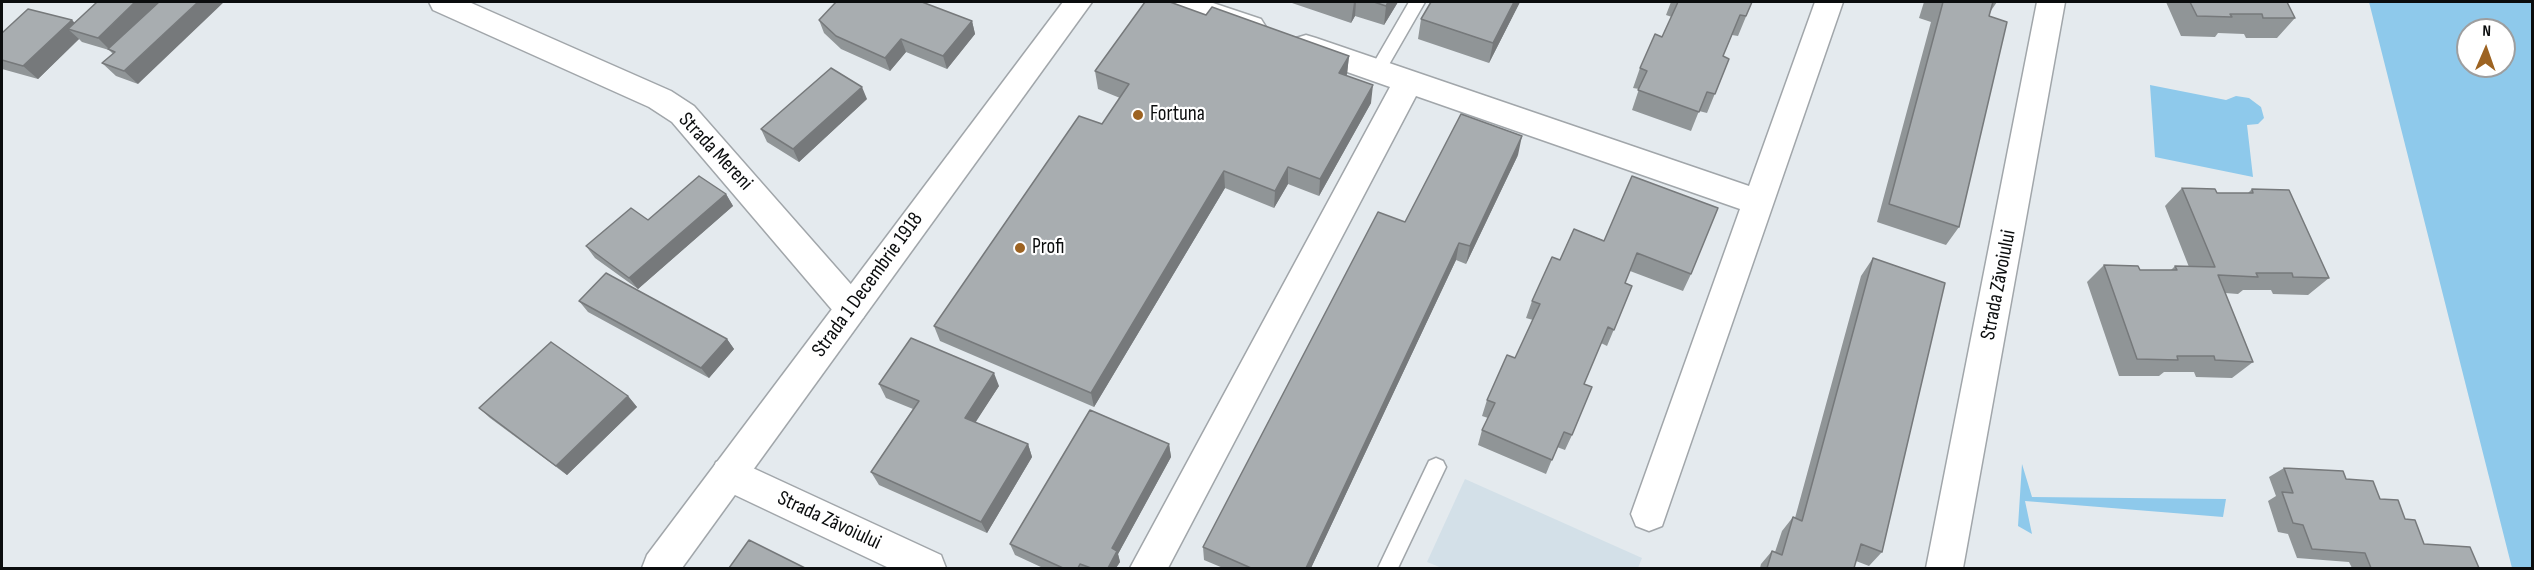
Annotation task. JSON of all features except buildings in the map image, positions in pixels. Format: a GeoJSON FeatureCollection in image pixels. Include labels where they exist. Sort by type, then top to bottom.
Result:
{"type":"FeatureCollection","features":[{"type":"Feature","properties":{"kind":"street","name":"Strada Mereni"},"geometry":{"type":"LineString","coordinates":[[442,2],[493,10],[660,99],[683,114],[851,308]]}},
{"type":"Feature","properties":{"kind":"street","name":"Strada 1 Decembrie 1918"},"geometry":{"type":"LineString","coordinates":[[660,568],[1078,2]]}},
{"type":"Feature","properties":{"kind":"street"},"geometry":{"type":"LineString","coordinates":[[1180,2],[1758,202]]}},
{"type":"Feature","properties":{"kind":"street"},"geometry":{"type":"LineString","coordinates":[[1649,514],[1828,2]]}},
{"type":"Feature","properties":{"kind":"street","name":"Strada Zăvoiului"},"geometry":{"type":"LineString","coordinates":[[1944,568],[2051,2]]}},
{"type":"Feature","properties":{"kind":"street"},"geometry":{"type":"LineString","coordinates":[[1148,568],[1408,82]]}},
{"type":"Feature","properties":{"kind":"street","name":"Strada Zăvoiului"},"geometry":{"type":"LineString","coordinates":[[729,474],[928,568]]}},
{"type":"Feature","properties":{"kind":"lane"},"geometry":{"type":"LineString","coordinates":[[1377,71],[1417,2]]}},
{"type":"Feature","properties":{"kind":"lane"},"geometry":{"type":"LineString","coordinates":[[1388,568],[1436,467]]}},
{"type":"Feature","properties":{"kind":"shaded area"},"geometry":{"type":"Polygon","coordinates":[[[2369,2],[2532,2],[2532,568],[2512,568],[2369,2]]]}},
{"type":"Feature","properties":{"kind":"shaded area"},"geometry":{"type":"Polygon","coordinates":[[[2150,85],[2226,100],[2236,96],[2249,98],[2261,107],[2264,118],[2258,124],[2247,125],[2253,177],[2155,157],[2150,85]]]}},
{"type":"Feature","properties":{"kind":"shaded area"},"geometry":{"type":"Polygon","coordinates":[[[2022,464],[2032,497],[2226,499],[2223,517],[2025,501],[2032,534],[2018,526],[2022,464]]]}},
{"type":"Feature","properties":{"kind":"shaded area"},"geometry":{"type":"Polygon","coordinates":[[[1465,479],[1642,558],[1638,568],[1442,568],[1427,562],[1465,479]]]}},
{"type":"Feature","properties":{"kind":"place","name":"Fortuna"},"geometry":{"type":"Point","coordinates":[1138,115]}},
{"type":"Feature","properties":{"kind":"place","name":"Profi"},"geometry":{"type":"Point","coordinates":[1020,248]}}]}
